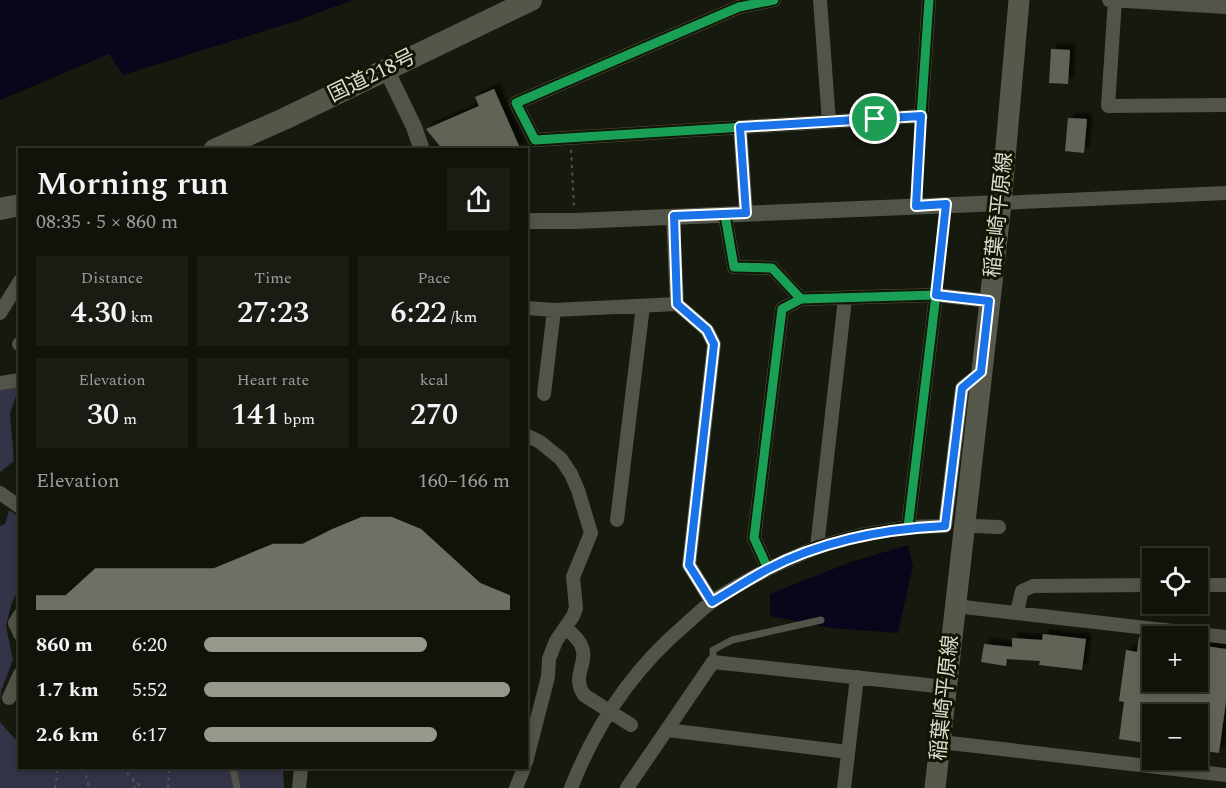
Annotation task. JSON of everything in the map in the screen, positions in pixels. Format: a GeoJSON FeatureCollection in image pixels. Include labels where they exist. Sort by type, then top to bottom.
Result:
{"type":"FeatureCollection","features":[{"type":"Feature","properties":{"kind":"highway","name":"国道218号"},"geometry":{"type":"LineString","coordinates":[[218,148],[531,0]]}},
{"type":"Feature","properties":{"kind":"highway"},"geometry":{"type":"LineString","coordinates":[[0,209],[18,205]]}},
{"type":"Feature","properties":{"kind":"main road","name":"稲葉崎平原線"},"geometry":{"type":"LineString","coordinates":[[935,788],[1001,203],[1019,0]]}},
{"type":"Feature","properties":{"kind":"street"},"geometry":{"type":"LineString","coordinates":[[774,0],[738,4],[516,103],[535,140],[921,116],[929,0]]}},
{"type":"Feature","properties":{"kind":"street"},"geometry":{"type":"LineString","coordinates":[[820,0],[829,122]]}},
{"type":"Feature","properties":{"kind":"street"},"geometry":{"type":"LineString","coordinates":[[1109,0],[1226,7]]}},
{"type":"Feature","properties":{"kind":"street"},"geometry":{"type":"LineString","coordinates":[[1114,0],[1108,106],[1226,105]]}},
{"type":"Feature","properties":{"kind":"street"},"geometry":{"type":"LineString","coordinates":[[386,69],[414,127],[421,148]]}},
{"type":"Feature","properties":{"kind":"street"},"geometry":{"type":"LineString","coordinates":[[740,127],[746,213]]}},
{"type":"Feature","properties":{"kind":"street"},"geometry":{"type":"LineString","coordinates":[[528,220],[575,221],[1226,193]]}},
{"type":"Feature","properties":{"kind":"street"},"geometry":{"type":"LineString","coordinates":[[725,214],[734,267],[772,268],[801,299]]}},
{"type":"Feature","properties":{"kind":"street"},"geometry":{"type":"LineString","coordinates":[[674,216],[677,304]]}},
{"type":"Feature","properties":{"kind":"street"},"geometry":{"type":"LineString","coordinates":[[0,314],[18,284]]}},
{"type":"Feature","properties":{"kind":"street"},"geometry":{"type":"LineString","coordinates":[[908,527],[936,295]]}},
{"type":"Feature","properties":{"kind":"street"},"geometry":{"type":"LineString","coordinates":[[768,569],[754,538],[782,309],[801,299],[936,295],[989,301]]}},
{"type":"Feature","properties":{"kind":"street"},"geometry":{"type":"LineString","coordinates":[[817,548],[845,299]]}},
{"type":"Feature","properties":{"kind":"street"},"geometry":{"type":"LineString","coordinates":[[528,308],[554,310],[677,304],[707,330],[714,344],[689,565],[712,602]]}},
{"type":"Feature","properties":{"kind":"street"},"geometry":{"type":"LineString","coordinates":[[617,520],[643,306]]}},
{"type":"Feature","properties":{"kind":"street"},"geometry":{"type":"LineString","coordinates":[[544,394],[554,310]]}},
{"type":"Feature","properties":{"kind":"street"},"geometry":{"type":"LineString","coordinates":[[571,788],[583,755],[608,710],[632,677],[660,646],[712,602],[768,569],[817,548],[861,535],[908,527],[949,526],[962,388],[981,372]]}},
{"type":"Feature","properties":{"kind":"street"},"geometry":{"type":"LineString","coordinates":[[0,383],[18,381]]}},
{"type":"Feature","properties":{"kind":"street"},"geometry":{"type":"LineString","coordinates":[[528,436],[540,442],[561,459],[571,474],[591,533],[573,577],[576,608],[567,628],[556,641],[549,659],[548,677],[528,754]]}},
{"type":"Feature","properties":{"kind":"street"},"geometry":{"type":"LineString","coordinates":[[0,493],[18,506]]}},
{"type":"Feature","properties":{"kind":"street"},"geometry":{"type":"LineString","coordinates":[[974,526],[999,527]]}},
{"type":"Feature","properties":{"kind":"street"},"geometry":{"type":"LineString","coordinates":[[1017,612],[1022,591],[1033,586],[1142,585]]}},
{"type":"Feature","properties":{"kind":"street"},"geometry":{"type":"LineString","coordinates":[[1208,585],[1226,585]]}},
{"type":"Feature","properties":{"kind":"street"},"geometry":{"type":"LineString","coordinates":[[955,606],[1226,637]]}},
{"type":"Feature","properties":{"kind":"street"},"geometry":{"type":"LineString","coordinates":[[567,628],[580,644],[583,652],[584,659],[577,680],[579,688],[584,695],[631,725]]}},
{"type":"Feature","properties":{"kind":"street"},"geometry":{"type":"LineString","coordinates":[[627,788],[713,662],[946,687]]}},
{"type":"Feature","properties":{"kind":"street"},"geometry":{"type":"LineString","coordinates":[[844,788],[857,677]]}},
{"type":"Feature","properties":{"kind":"street"},"geometry":{"type":"LineString","coordinates":[[9,698],[18,678]]}},
{"type":"Feature","properties":{"kind":"street"},"geometry":{"type":"LineString","coordinates":[[667,730],[848,752]]}},
{"type":"Feature","properties":{"kind":"street"},"geometry":{"type":"LineString","coordinates":[[941,742],[1226,776]]}},
{"type":"Feature","properties":{"kind":"street"},"geometry":{"type":"LineString","coordinates":[[299,788],[301,769]]}},
{"type":"Feature","properties":{"kind":"street"},"geometry":{"type":"LineString","coordinates":[[516,788],[524,769]]}},
{"type":"Feature","properties":{"kind":"lane"},"geometry":{"type":"LineString","coordinates":[[713,662],[713,650],[732,640],[821,620]]}},
{"type":"Feature","properties":{"kind":"lane"},"geometry":{"type":"LineString","coordinates":[[233,769],[237,788]]}},
{"type":"Feature","properties":{"kind":"path"},"geometry":{"type":"LineString","coordinates":[[916,206],[921,116]]}},
{"type":"Feature","properties":{"kind":"path"},"geometry":{"type":"LineString","coordinates":[[571,138],[575,221]]}},
{"type":"Feature","properties":{"kind":"path"},"geometry":{"type":"LineString","coordinates":[[936,295],[946,204]]}},
{"type":"Feature","properties":{"kind":"path"},"geometry":{"type":"LineString","coordinates":[[55,788],[58,769]]}},
{"type":"Feature","properties":{"kind":"path"},"geometry":{"type":"LineString","coordinates":[[84,769],[89,788]]}},
{"type":"Feature","properties":{"kind":"path"},"geometry":{"type":"LineString","coordinates":[[122,769],[143,788]]}},
{"type":"Feature","properties":{"kind":"path"},"geometry":{"type":"LineString","coordinates":[[168,788],[169,769]]}},
{"type":"Feature","properties":{"kind":"path"},"geometry":{"type":"LineString","coordinates":[[133,778],[135,788]]}},
{"type":"Feature","properties":{"kind":"shaded area"},"geometry":{"type":"Polygon","coordinates":[[[0,0],[353,0],[293,22],[123,75],[109,54],[0,100],[0,0]]]}},
{"type":"Feature","properties":{"kind":"shaded area"},"geometry":{"type":"Polygon","coordinates":[[[0,387],[18,387],[10,414],[14,461],[0,472],[0,387]]]}},
{"type":"Feature","properties":{"kind":"shaded area"},"geometry":{"type":"Polygon","coordinates":[[[9,510],[18,516],[18,591],[12,602],[6,626],[13,660],[1,691],[0,701],[0,526],[5,524],[9,510]]]}},
{"type":"Feature","properties":{"kind":"shaded area"},"geometry":{"type":"Polygon","coordinates":[[[908,545],[913,566],[898,633],[831,628],[770,616],[770,594],[851,562],[908,545]]]}},
{"type":"Feature","properties":{"kind":"shaded area"},"geometry":{"type":"Polygon","coordinates":[[[0,722],[15,739],[18,738],[18,769],[283,769],[284,788],[0,788],[0,722]]]}},
{"type":"Feature","properties":{"kind":"building"},"geometry":{"type":"Polygon","coordinates":[[[1051,49],[1070,50],[1068,84],[1049,83],[1051,49]]]}},
{"type":"Feature","properties":{"kind":"building"},"geometry":{"type":"Polygon","coordinates":[[[494,89],[520,148],[441,148],[426,129],[479,106],[475,97],[494,89]]]}},
{"type":"Feature","properties":{"kind":"building"},"geometry":{"type":"Polygon","coordinates":[[[1068,118],[1087,119],[1084,153],[1065,151],[1068,118]]]}},
{"type":"Feature","properties":{"kind":"building"},"geometry":{"type":"Polygon","coordinates":[[[1043,634],[1086,639],[1082,670],[1039,665],[1040,661],[1007,659],[1006,666],[981,662],[984,644],[1012,647],[1012,638],[1042,640],[1043,634]]]}},
{"type":"Feature","properties":{"kind":"building"},"geometry":{"type":"Polygon","coordinates":[[[1139,637],[1142,637],[1142,692],[1208,692],[1208,647],[1226,649],[1226,701],[1219,753],[1208,752],[1208,704],[1142,704],[1142,742],[1119,739],[1124,702],[1119,701],[1126,650],[1137,652],[1139,637]]]}},
{"type":"Feature","properties":{"kind":"cycle path"},"geometry":{"type":"LineString","coordinates":[[774,0],[739,7],[516,103],[535,140],[921,116],[929,0]]}},
{"type":"Feature","properties":{"kind":"cycle path"},"geometry":{"type":"LineString","coordinates":[[725,215],[734,267],[772,268],[801,299],[936,295],[908,527],[861,535],[817,547],[768,569],[754,538],[782,309],[801,299]]}},
{"type":"Feature","properties":{"kind":"route"},"geometry":{"type":"LineString","coordinates":[[921,116],[916,206],[946,204],[936,295],[989,301],[981,372],[962,388],[945,526],[908,527],[861,535],[817,548],[768,569],[712,602],[689,565],[714,344],[707,330],[677,304],[674,216],[746,213],[740,127],[875,119],[921,116]]}}]}
